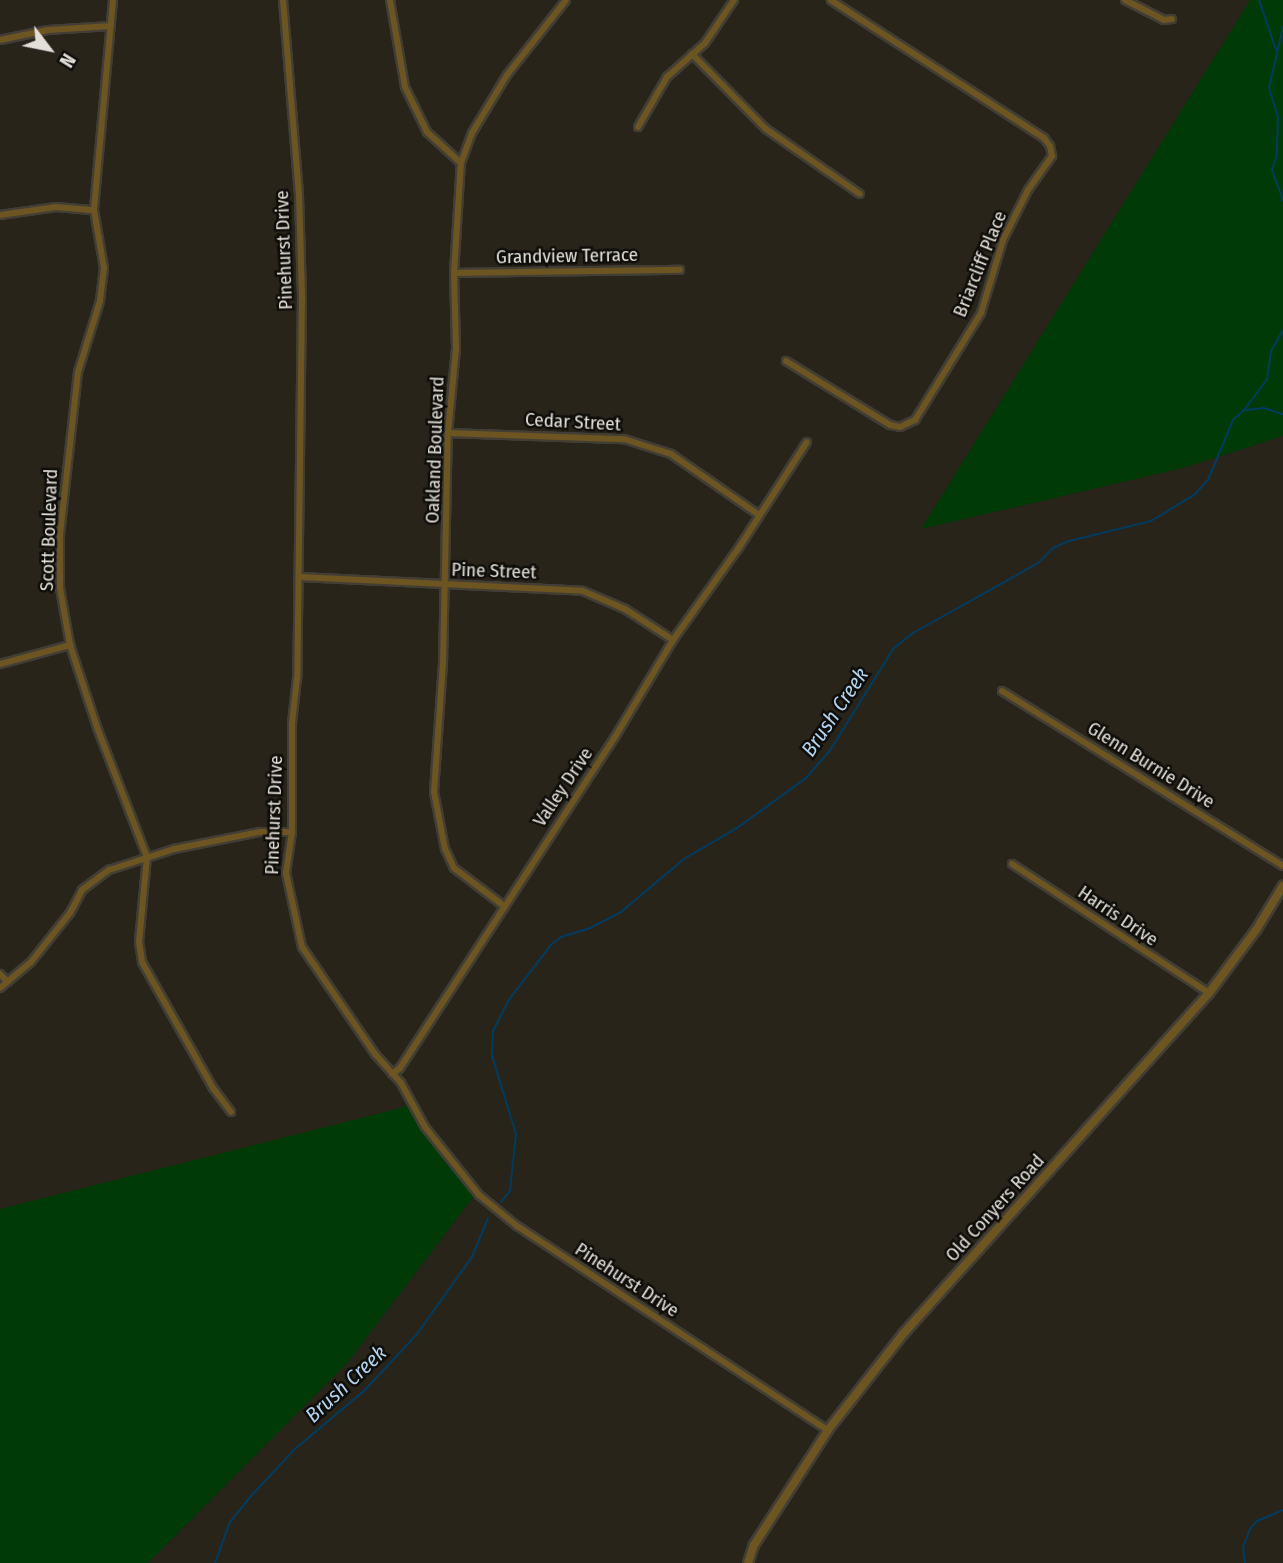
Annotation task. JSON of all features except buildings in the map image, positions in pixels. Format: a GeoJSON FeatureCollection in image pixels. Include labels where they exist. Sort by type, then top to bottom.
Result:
{"type":"FeatureCollection","features":[{"type":"Feature","properties":{"kind":"street","name":"Scott Boulevard"},"geometry":{"type":"LineString","coordinates":[[113,0],[94,210],[104,268],[100,301],[78,372],[60,534],[60,588],[70,645],[98,730],[148,857],[139,942],[142,962],[213,1088],[231,1112]]}},
{"type":"Feature","properties":{"kind":"street","name":"Pinehurst Drive"},"geometry":{"type":"LineString","coordinates":[[283,0],[299,195],[301,271],[300,577],[297,678],[292,723],[292,832],[286,873],[302,947],[451,1162],[479,1195],[517,1226],[828,1430]]}},
{"type":"Feature","properties":{"kind":"street"},"geometry":{"type":"LineString","coordinates":[[390,0],[405,87],[427,132],[461,163]]}},
{"type":"Feature","properties":{"kind":"street","name":"Oakland Boulevard"},"geometry":{"type":"LineString","coordinates":[[504,906],[454,868],[445,849],[438,818],[433,770],[446,585],[448,433],[456,348],[454,273],[461,163],[472,133],[507,75],[566,0]]}},
{"type":"Feature","properties":{"kind":"street"},"geometry":{"type":"LineString","coordinates":[[638,127],[667,77],[715,30],[734,0]]}},
{"type":"Feature","properties":{"kind":"street","name":"Briarcliff Place"},"geometry":{"type":"LineString","coordinates":[[786,361],[890,425],[900,427],[915,420],[981,313],[1003,240],[1028,190],[1052,156],[1050,146],[1044,138],[831,0]]}},
{"type":"Feature","properties":{"kind":"street"},"geometry":{"type":"LineString","coordinates":[[1125,0],[1164,20],[1172,19]]}},
{"type":"Feature","properties":{"kind":"street"},"geometry":{"type":"LineString","coordinates":[[0,40],[48,30],[111,26]]}},
{"type":"Feature","properties":{"kind":"street"},"geometry":{"type":"LineString","coordinates":[[692,54],[766,129],[860,194]]}},
{"type":"Feature","properties":{"kind":"street"},"geometry":{"type":"LineString","coordinates":[[0,215],[56,207],[94,210]]}},
{"type":"Feature","properties":{"kind":"street","name":"Grandview Terrace"},"geometry":{"type":"LineString","coordinates":[[454,273],[680,270]]}},
{"type":"Feature","properties":{"kind":"street","name":"Cedar Street"},"geometry":{"type":"LineString","coordinates":[[448,433],[624,439],[671,453],[759,515]]}},
{"type":"Feature","properties":{"kind":"street","name":"Valley Drive"},"geometry":{"type":"LineString","coordinates":[[392,1074],[400,1068],[615,737],[673,640],[807,442]]}},
{"type":"Feature","properties":{"kind":"street","name":"Pine Street"},"geometry":{"type":"LineString","coordinates":[[300,577],[520,586],[594,593],[673,640]]}},
{"type":"Feature","properties":{"kind":"street"},"geometry":{"type":"LineString","coordinates":[[0,664],[70,645]]}},
{"type":"Feature","properties":{"kind":"street","name":"Glenn Burnie Drive"},"geometry":{"type":"LineString","coordinates":[[1002,691],[1283,866]]}},
{"type":"Feature","properties":{"kind":"street"},"geometry":{"type":"LineString","coordinates":[[0,988],[31,962],[70,913],[82,891],[109,870],[148,857],[260,832],[292,832]]}},
{"type":"Feature","properties":{"kind":"street","name":"Harris Drive"},"geometry":{"type":"LineString","coordinates":[[1012,864],[1209,993]]}},
{"type":"Feature","properties":{"kind":"street","name":"Old Conyers Road"},"geometry":{"type":"LineString","coordinates":[[748,1563],[754,1545],[828,1430],[903,1334],[1209,993],[1256,930],[1283,886]]}},
{"type":"Feature","properties":{"kind":"street"},"geometry":{"type":"LineString","coordinates":[[0,974],[8,982]]}},
{"type":"Feature","properties":{"kind":"green space"},"geometry":{"type":"Polygon","coordinates":[[[1250,0],[1283,0],[1283,436],[1183,468],[921,529],[1250,0]]]}},
{"type":"Feature","properties":{"kind":"green space"},"geometry":{"type":"Polygon","coordinates":[[[412,1105],[477,1192],[348,1362],[148,1563],[0,1563],[0,1209],[412,1105]]]}},
{"type":"Feature","properties":{"kind":"waterway"},"geometry":{"type":"LineString","coordinates":[[1259,0],[1276,50]]}},
{"type":"Feature","properties":{"kind":"waterway","name":"Brush Creek"},"geometry":{"type":"LineString","coordinates":[[1283,27],[1269,88],[1278,117],[1277,155],[1272,170],[1283,201]]}},
{"type":"Feature","properties":{"kind":"waterway","name":"Brush Creek"},"geometry":{"type":"LineString","coordinates":[[501,1202],[510,1191],[516,1134],[492,1056],[493,1031],[508,1001],[551,945],[561,937],[590,928],[621,912],[684,859],[737,828],[806,778],[829,752],[893,649],[913,633],[1038,563],[1053,548],[1069,541],[1151,521],[1194,495],[1208,480],[1233,420],[1267,380],[1271,351],[1283,330]]}},
{"type":"Feature","properties":{"kind":"waterway"},"geometry":{"type":"LineString","coordinates":[[1245,410],[1264,408],[1283,414]]}},
{"type":"Feature","properties":{"kind":"waterway","name":"Brush Creek"},"geometry":{"type":"LineString","coordinates":[[215,1563],[230,1522],[253,1494],[295,1449],[365,1390],[417,1334],[472,1257],[488,1218]]}},
{"type":"Feature","properties":{"kind":"waterway"},"geometry":{"type":"LineString","coordinates":[[1245,1563],[1243,1547],[1250,1529],[1257,1521],[1283,1510]]}}]}
